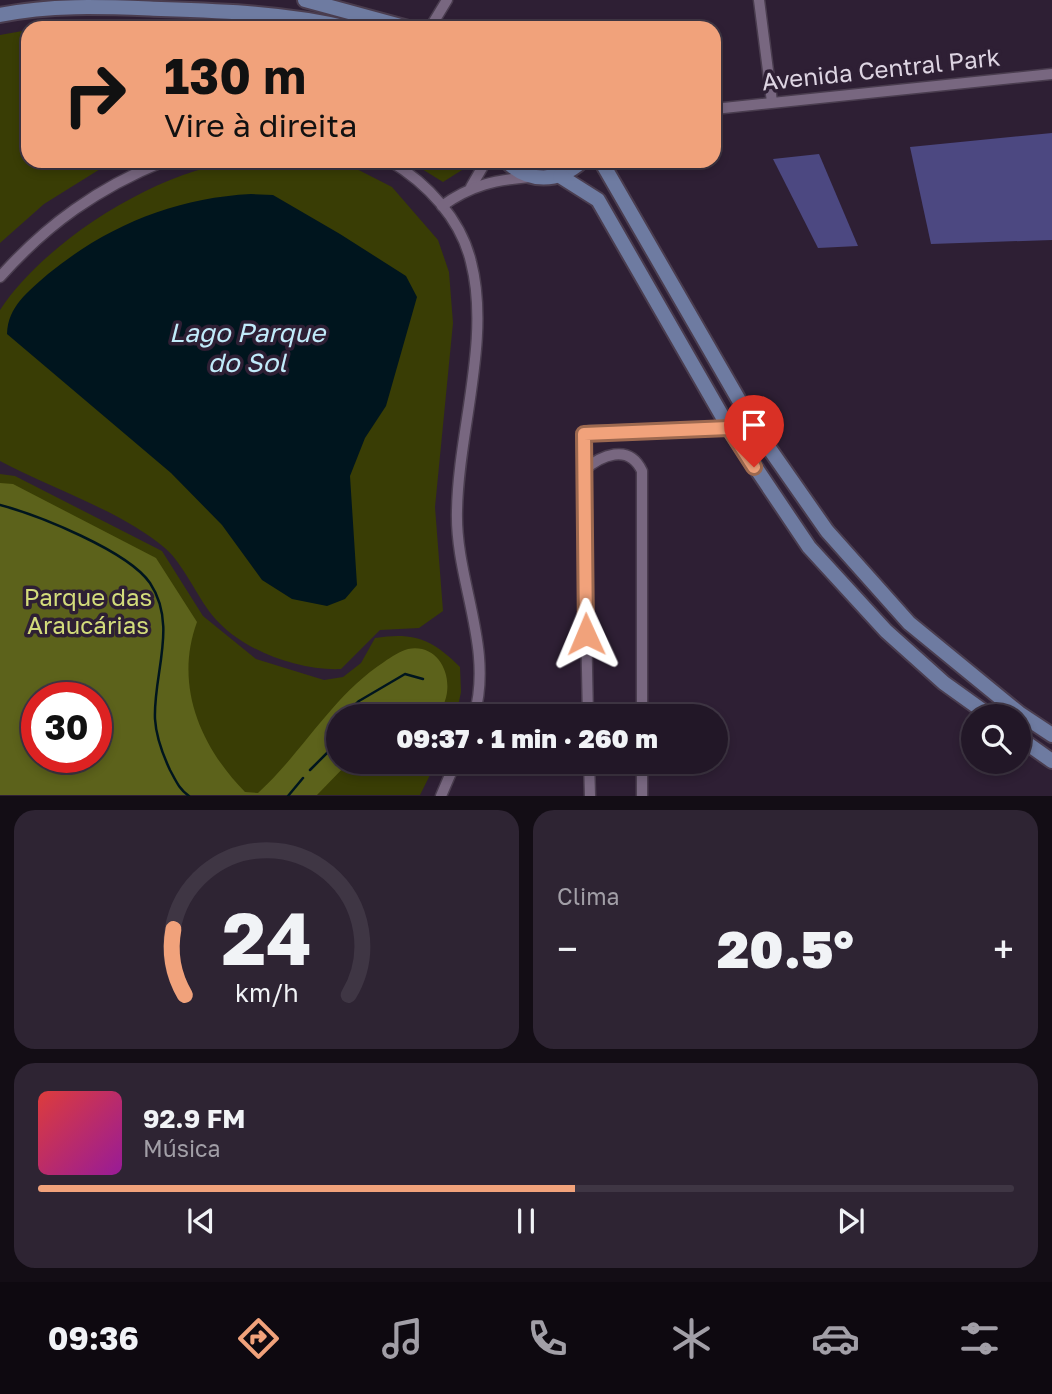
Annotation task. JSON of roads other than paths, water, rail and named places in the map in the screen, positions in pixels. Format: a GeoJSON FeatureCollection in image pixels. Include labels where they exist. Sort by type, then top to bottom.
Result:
{"type":"FeatureCollection","features":[{"type":"Feature","properties":{"kind":"street"},"geometry":{"type":"LineString","coordinates":[[0,14],[16,0]]}},
{"type":"Feature","properties":{"kind":"street"},"geometry":{"type":"LineString","coordinates":[[305,0],[382,21]]}},
{"type":"Feature","properties":{"kind":"street"},"geometry":{"type":"LineString","coordinates":[[434,21],[447,0]]}},
{"type":"Feature","properties":{"kind":"street"},"geometry":{"type":"LineString","coordinates":[[759,0],[772,102]]}},
{"type":"Feature","properties":{"kind":"street"},"geometry":{"type":"LineString","coordinates":[[0,14],[28,9],[81,6],[228,11],[319,21]]}},
{"type":"Feature","properties":{"kind":"street","name":"Avenida Central Park"},"geometry":{"type":"LineString","coordinates":[[721,108],[1052,74]]}},
{"type":"Feature","properties":{"kind":"street"},"geometry":{"type":"LineString","coordinates":[[0,277],[50,227],[91,196],[149,168]]}},
{"type":"Feature","properties":{"kind":"street"},"geometry":{"type":"LineString","coordinates":[[400,168],[428,188],[442,206],[456,227],[471,262],[476,307],[457,512],[459,556],[479,645],[477,704]]}},
{"type":"Feature","properties":{"kind":"street"},"geometry":{"type":"LineString","coordinates":[[470,187],[482,168]]}},
{"type":"Feature","properties":{"kind":"street"},"geometry":{"type":"LineString","coordinates":[[516,168],[530,177]]}},
{"type":"Feature","properties":{"kind":"street"},"geometry":{"type":"LineString","coordinates":[[442,206],[470,187],[491,180],[559,176],[571,168]]}},
{"type":"Feature","properties":{"kind":"street"},"geometry":{"type":"LineString","coordinates":[[605,168],[755,428],[827,531],[909,623],[1019,713],[1052,735]]}},
{"type":"Feature","properties":{"kind":"street"},"geometry":{"type":"LineString","coordinates":[[559,176],[598,200],[729,428],[802,537],[886,631],[944,683],[973,704]]}},
{"type":"Feature","properties":{"kind":"street"},"geometry":{"type":"LineString","coordinates":[[588,704],[582,438],[589,432],[729,428]]}},
{"type":"Feature","properties":{"kind":"street"},"geometry":{"type":"LineString","coordinates":[[583,471],[606,454],[629,455],[638,461],[642,471],[642,704]]}},
{"type":"Feature","properties":{"kind":"street"},"geometry":{"type":"LineString","coordinates":[[1031,746],[1052,761]]}},
{"type":"Feature","properties":{"kind":"street"},"geometry":{"type":"LineString","coordinates":[[441,796],[450,774]]}},
{"type":"Feature","properties":{"kind":"street"},"geometry":{"type":"LineString","coordinates":[[589,774],[590,796]]}},
{"type":"Feature","properties":{"kind":"street"},"geometry":{"type":"LineString","coordinates":[[642,774],[642,796]]}},
{"type":"Feature","properties":{"kind":"water","name":"Lago Parque do Sol"},"geometry":{"type":"Polygon","coordinates":[[[251,194],[273,195],[340,234],[406,276],[417,297],[386,406],[365,438],[350,476],[357,585],[345,599],[327,606],[292,599],[262,580],[222,525],[171,473],[7,334],[15,307],[27,294],[48,274],[94,242],[168,208],[195,201],[251,194]]]}},
{"type":"Feature","properties":{"kind":"waterway"},"geometry":{"type":"LineString","coordinates":[[0,505],[36,517],[103,547],[139,571],[150,583],[158,599],[163,633],[155,702],[157,732],[170,770],[180,788],[189,796]]}},
{"type":"Feature","properties":{"kind":"waterway"},"geometry":{"type":"LineString","coordinates":[[356,704],[405,674],[423,679]]}},
{"type":"Feature","properties":{"kind":"waterway"},"geometry":{"type":"LineString","coordinates":[[310,770],[326,754]]}},
{"type":"Feature","properties":{"kind":"waterway"},"geometry":{"type":"LineString","coordinates":[[288,796],[303,778]]}},
{"type":"Feature","properties":{"kind":"park label","name":"Parque das Araucárias"},"geometry":{"type":"Point","coordinates":[88,612]}}]}
